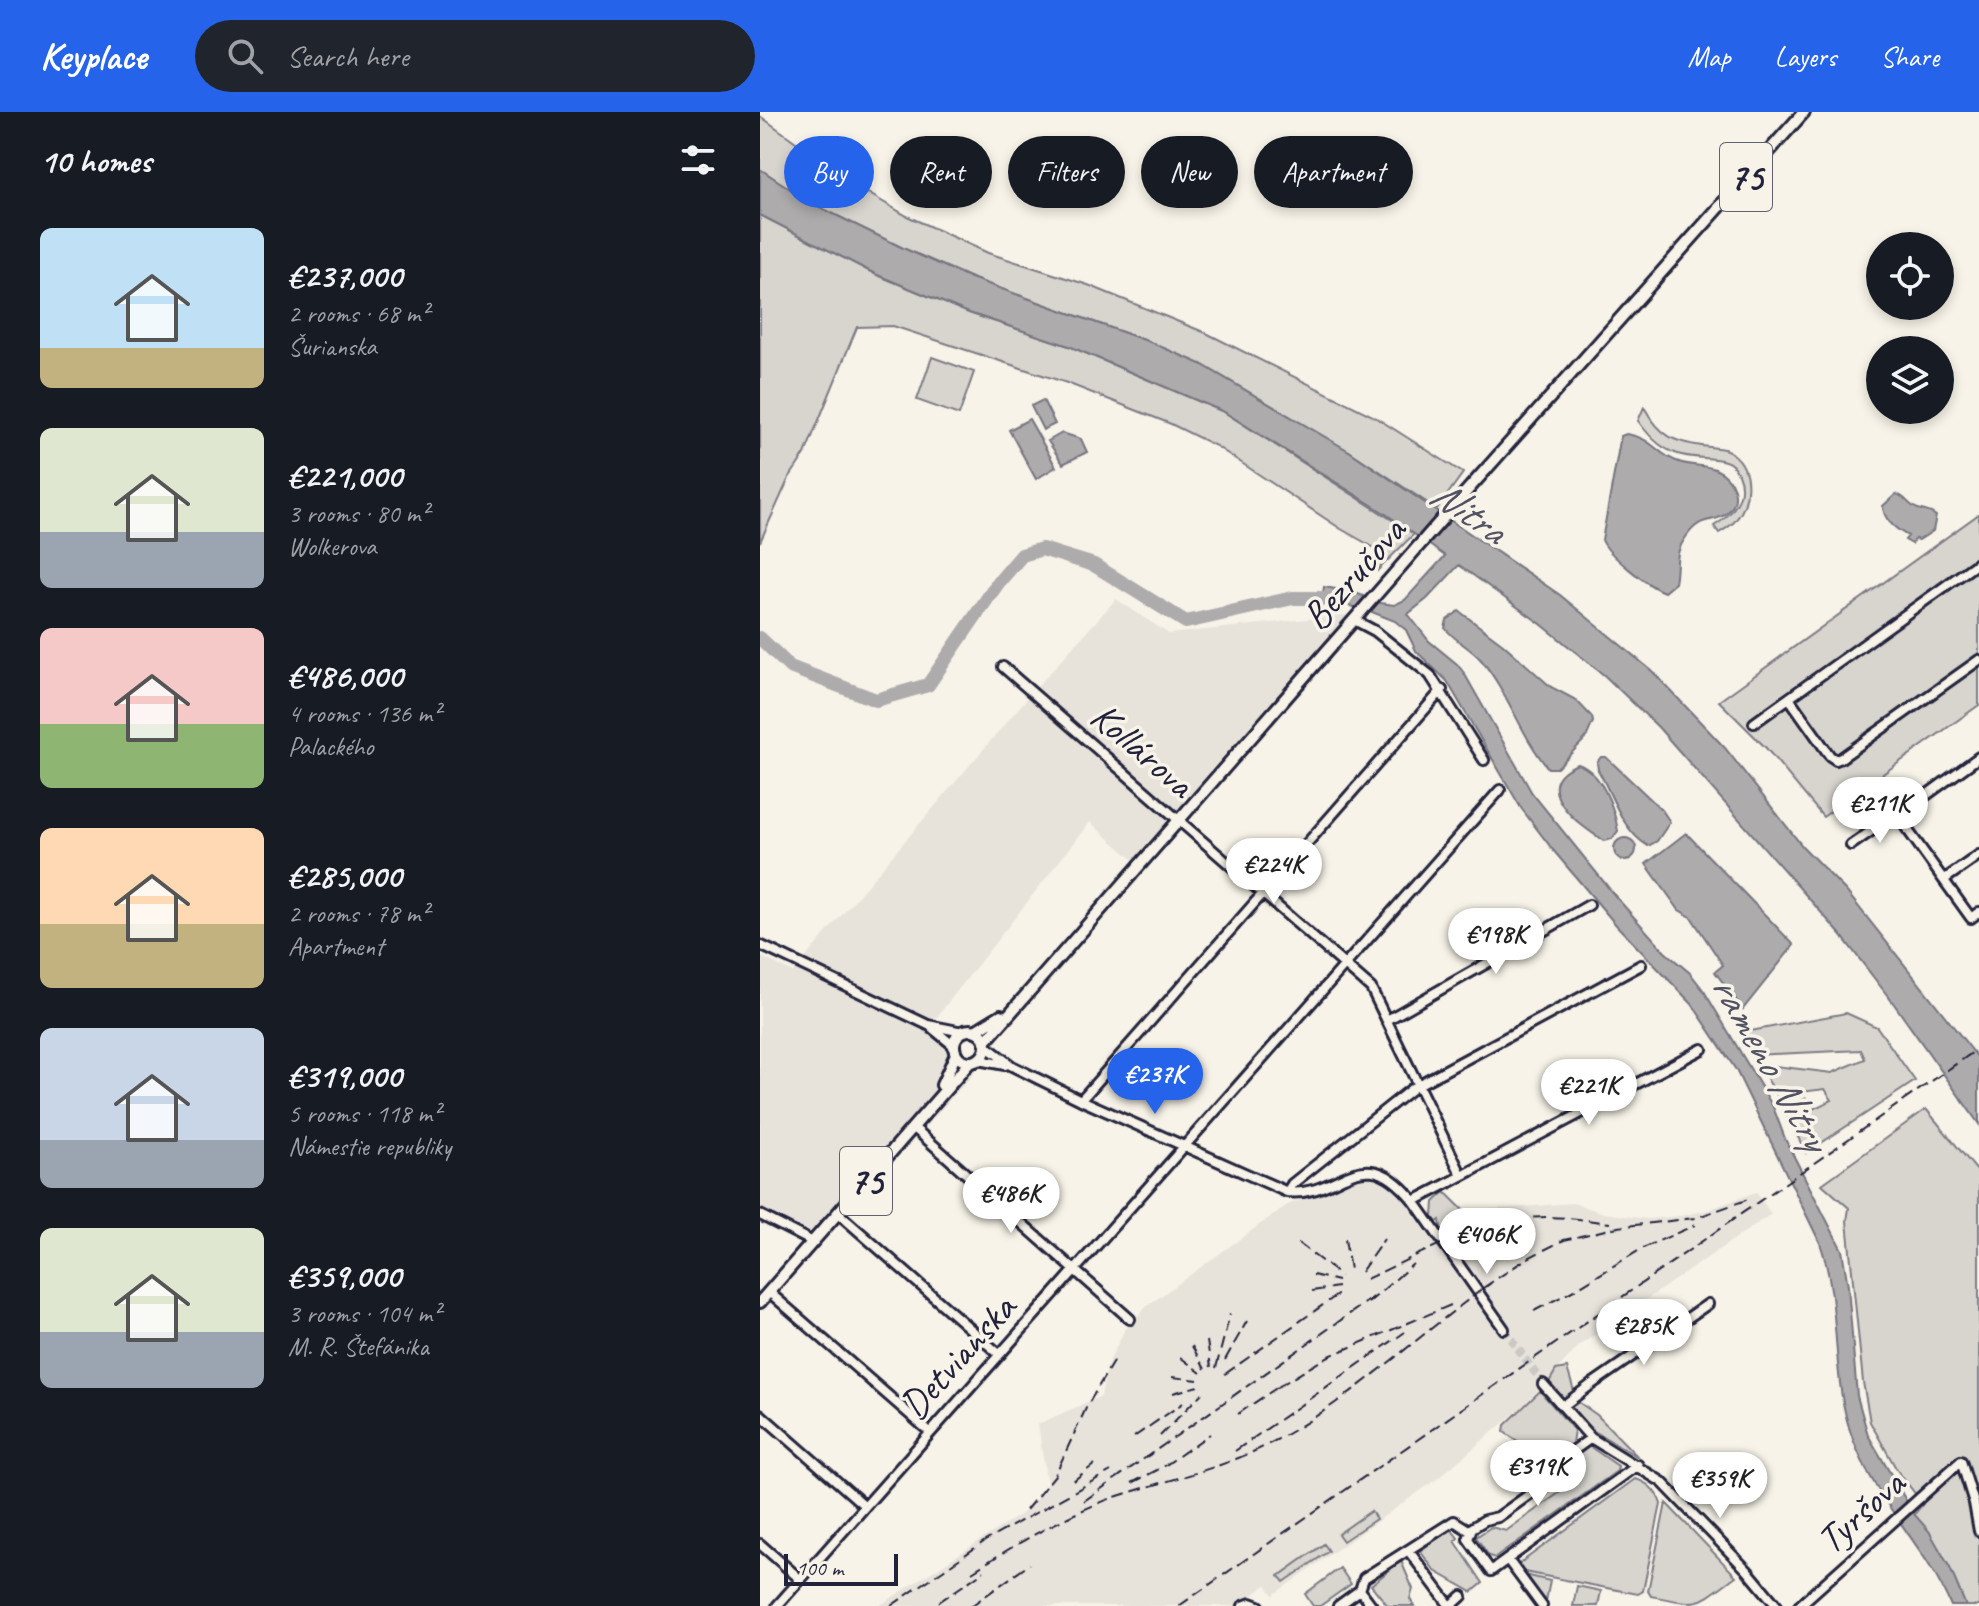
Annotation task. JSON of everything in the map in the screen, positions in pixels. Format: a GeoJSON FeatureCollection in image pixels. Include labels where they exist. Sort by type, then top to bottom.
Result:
{"type":"FeatureCollection","features":[{"type":"Feature","properties":{"kind":"main road","name":"Bezručova"},"geometry":{"type":"LineString","coordinates":[[974,1061],[984,1054],[986,1044],[1016,1005],[1804,112]]}},
{"type":"Feature","properties":{"kind":"main road","name":"Bezručova"},"geometry":{"type":"LineString","coordinates":[[955,1050],[957,1038],[1016,1005]]}},
{"type":"Feature","properties":{"kind":"main road"},"geometry":{"type":"LineString","coordinates":[[969,1032],[982,1035],[986,1044]]}},
{"type":"Feature","properties":{"kind":"main road"},"geometry":{"type":"LineString","coordinates":[[955,1050],[962,1060],[974,1061]]}},
{"type":"Feature","properties":{"kind":"main road","name":"75"},"geometry":{"type":"LineString","coordinates":[[927,1110],[951,1070],[955,1050]]}},
{"type":"Feature","properties":{"kind":"main road","name":"75"},"geometry":{"type":"LineString","coordinates":[[760,1302],[838,1213],[855,1187],[974,1061]]}},
{"type":"Feature","properties":{"kind":"street"},"geometry":{"type":"LineString","coordinates":[[1754,723],[1979,562]]}},
{"type":"Feature","properties":{"kind":"street"},"geometry":{"type":"LineString","coordinates":[[1359,619],[1417,663],[1442,690],[1484,760]]}},
{"type":"Feature","properties":{"kind":"street"},"geometry":{"type":"LineString","coordinates":[[1789,698],[1836,760],[1979,660]]}},
{"type":"Feature","properties":{"kind":"street","name":"Kollárova"},"geometry":{"type":"LineString","coordinates":[[1003,667],[1371,988],[1462,1176]]}},
{"type":"Feature","properties":{"kind":"street"},"geometry":{"type":"LineString","coordinates":[[1081,1100],[1442,690]]}},
{"type":"Feature","properties":{"kind":"street"},"geometry":{"type":"LineString","coordinates":[[1851,845],[1893,816],[1903,814],[1979,757]]}},
{"type":"Feature","properties":{"kind":"street","name":"Detvianska"},"geometry":{"type":"LineString","coordinates":[[777,1606],[1500,790]]}},
{"type":"Feature","properties":{"kind":"street"},"geometry":{"type":"LineString","coordinates":[[1903,814],[1902,822],[1971,918],[1979,912]]}},
{"type":"Feature","properties":{"kind":"street"},"geometry":{"type":"LineString","coordinates":[[1945,879],[1979,855]]}},
{"type":"Feature","properties":{"kind":"street"},"geometry":{"type":"LineString","coordinates":[[1387,1020],[1589,905]]}},
{"type":"Feature","properties":{"kind":"street"},"geometry":{"type":"LineString","coordinates":[[760,945],[928,1025],[969,1032]]}},
{"type":"Feature","properties":{"kind":"street"},"geometry":{"type":"LineString","coordinates":[[1287,1192],[1292,1184],[1419,1085],[1641,965]]}},
{"type":"Feature","properties":{"kind":"street"},"geometry":{"type":"LineString","coordinates":[[928,1025],[955,1050]]}},
{"type":"Feature","properties":{"kind":"street"},"geometry":{"type":"LineString","coordinates":[[986,1044],[1012,1066],[1081,1100],[1287,1192],[1306,1191],[1368,1170],[1393,1178],[1444,1241],[1504,1329]]}},
{"type":"Feature","properties":{"kind":"street"},"geometry":{"type":"LineString","coordinates":[[1414,1201],[1702,1049]]}},
{"type":"Feature","properties":{"kind":"street"},"geometry":{"type":"LineString","coordinates":[[974,1061],[1012,1066]]}},
{"type":"Feature","properties":{"kind":"street"},"geometry":{"type":"LineString","coordinates":[[913,1127],[1130,1319]]}},
{"type":"Feature","properties":{"kind":"street"},"geometry":{"type":"LineString","coordinates":[[838,1213],[999,1354]]}},
{"type":"Feature","properties":{"kind":"street"},"geometry":{"type":"LineString","coordinates":[[760,1215],[813,1242]]}},
{"type":"Feature","properties":{"kind":"street"},"geometry":{"type":"LineString","coordinates":[[769,1292],[930,1432]]}},
{"type":"Feature","properties":{"kind":"street"},"geometry":{"type":"LineString","coordinates":[[1563,1406],[1591,1382],[1708,1304]]}},
{"type":"Feature","properties":{"kind":"street"},"geometry":{"type":"LineString","coordinates":[[1543,1384],[1591,1438],[1662,1482],[1747,1570],[1777,1606]]}},
{"type":"Feature","properties":{"kind":"street"},"geometry":{"type":"LineString","coordinates":[[760,1414],[865,1506]]}},
{"type":"Feature","properties":{"kind":"street"},"geometry":{"type":"LineString","coordinates":[[1591,1438],[1545,1471],[1541,1486],[1498,1517],[1485,1520],[1470,1531],[1468,1539],[1491,1571],[1638,1465]]}},
{"type":"Feature","properties":{"kind":"street","name":"Tyršova"},"geometry":{"type":"LineString","coordinates":[[1799,1606],[1961,1461],[1979,1531]]}},
{"type":"Feature","properties":{"kind":"street"},"geometry":{"type":"LineString","coordinates":[[1338,1606],[1360,1590],[1364,1578],[1454,1521],[1470,1531]]}},
{"type":"Feature","properties":{"kind":"street"},"geometry":{"type":"LineString","coordinates":[[760,1544],[800,1579]]}},
{"type":"Feature","properties":{"kind":"street"},"geometry":{"type":"LineString","coordinates":[[1408,1550],[1450,1606],[1462,1596]]}},
{"type":"Feature","properties":{"kind":"street"},"geometry":{"type":"LineString","coordinates":[[1508,1560],[1542,1606]]}},
{"type":"Feature","properties":{"kind":"street"},"geometry":{"type":"LineString","coordinates":[[1360,1590],[1372,1606]]}},
{"type":"Feature","properties":{"kind":"street"},"geometry":{"type":"LineString","coordinates":[[1243,1606],[1251,1603],[1259,1606]]}},
{"type":"Feature","properties":{"kind":"shaded area"},"geometry":{"type":"Polygon","coordinates":[[[760,116],[788,136],[784,136],[784,185],[760,169],[760,116]]]}},
{"type":"Feature","properties":{"kind":"shaded area"},"geometry":{"type":"Polygon","coordinates":[[[760,169],[784,185],[784,208],[821,208],[971,278],[1150,342],[1201,364],[1349,451],[1560,595],[1652,671],[1725,748],[1803,847],[1846,891],[1979,1059],[1979,1124],[1841,935],[1658,727],[1605,676],[1541,624],[1459,565],[1408,614],[1429,641],[1464,673],[1532,793],[1616,897],[1704,991],[1773,1107],[1786,1141],[1842,1250],[1857,1396],[1868,1435],[1914,1514],[1929,1531],[1950,1568],[1966,1606],[1951,1606],[1929,1564],[1875,1485],[1854,1442],[1841,1393],[1832,1293],[1820,1243],[1736,1070],[1692,1004],[1617,926],[1521,808],[1447,681],[1416,651],[1406,630],[1395,621],[1372,612],[1346,605],[1321,605],[1324,587],[1394,605],[1405,600],[1445,556],[1383,512],[1224,412],[1069,346],[969,313],[875,274],[760,215],[760,169]]]}},
{"type":"Feature","properties":{"kind":"shaded area"},"geometry":{"type":"Polygon","coordinates":[[[874,197],[890,208],[988,253],[1088,285],[1206,333],[1375,417],[1463,473],[1437,509],[1349,451],[1150,342],[971,278],[821,208],[874,208],[874,197]]]}},
{"type":"Feature","properties":{"kind":"shaded area"},"geometry":{"type":"Polygon","coordinates":[[[760,215],[875,274],[969,313],[1069,346],[1224,412],[1414,534],[1378,570],[1380,551],[1341,529],[1216,446],[1171,424],[1067,383],[893,326],[857,327],[805,454],[789,478],[760,542],[760,215]]]}},
{"type":"Feature","properties":{"kind":"shaded area"},"geometry":{"type":"Polygon","coordinates":[[[932,357],[974,372],[959,415],[917,400],[932,357]]]}},
{"type":"Feature","properties":{"kind":"shaded area"},"geometry":{"type":"Polygon","coordinates":[[[1043,400],[1055,424],[1043,430],[1031,406],[1043,400]]]}},
{"type":"Feature","properties":{"kind":"shaded area"},"geometry":{"type":"Polygon","coordinates":[[[1644,407],[1657,426],[1670,437],[1725,449],[1740,461],[1747,478],[1744,506],[1734,522],[1719,533],[1714,526],[1732,511],[1740,497],[1741,482],[1736,470],[1725,461],[1682,455],[1663,447],[1638,421],[1644,407]]]}},
{"type":"Feature","properties":{"kind":"shaded area"},"geometry":{"type":"Polygon","coordinates":[[[1029,419],[1056,467],[1036,479],[1009,430],[1029,419]]]}},
{"type":"Feature","properties":{"kind":"shaded area"},"geometry":{"type":"Polygon","coordinates":[[[1062,433],[1081,439],[1087,452],[1063,464],[1048,441],[1062,433]]]}},
{"type":"Feature","properties":{"kind":"shaded area"},"geometry":{"type":"Polygon","coordinates":[[[1626,434],[1643,439],[1671,459],[1715,469],[1727,477],[1734,489],[1734,501],[1727,513],[1697,525],[1686,537],[1678,554],[1675,583],[1664,592],[1629,569],[1602,540],[1621,436],[1626,434]]]}},
{"type":"Feature","properties":{"kind":"shaded area"},"geometry":{"type":"Polygon","coordinates":[[[1896,494],[1915,508],[1936,516],[1933,531],[1919,540],[1915,539],[1912,544],[1905,540],[1908,536],[1885,516],[1883,506],[1896,494]]]}},
{"type":"Feature","properties":{"kind":"shaded area"},"geometry":{"type":"Polygon","coordinates":[[[1979,514],[1979,705],[1823,817],[1766,748],[1719,701],[1979,514]]]}},
{"type":"Feature","properties":{"kind":"shaded area"},"geometry":{"type":"Polygon","coordinates":[[[1116,599],[1169,634],[1372,612],[1145,870],[1090,822],[936,1018],[975,1072],[825,1237],[811,1237],[760,1210],[760,956],[793,972],[1116,599]]]}},
{"type":"Feature","properties":{"kind":"shaded area"},"geometry":{"type":"Polygon","coordinates":[[[1459,611],[1503,644],[1551,687],[1576,700],[1592,717],[1586,738],[1557,768],[1548,768],[1539,756],[1482,661],[1445,628],[1447,620],[1459,611]]]}},
{"type":"Feature","properties":{"kind":"shaded area"},"geometry":{"type":"Polygon","coordinates":[[[1601,757],[1606,757],[1662,810],[1670,822],[1657,841],[1648,846],[1624,822],[1598,770],[1597,762],[1601,757]]]}},
{"type":"Feature","properties":{"kind":"shaded area"},"geometry":{"type":"Polygon","coordinates":[[[1578,764],[1594,775],[1606,792],[1618,831],[1612,839],[1605,841],[1582,825],[1562,804],[1557,793],[1556,782],[1563,772],[1578,764]]]}},
{"type":"Feature","properties":{"kind":"shaded area"},"geometry":{"type":"Polygon","coordinates":[[[1686,833],[1794,945],[1743,1009],[1715,972],[1723,965],[1691,917],[1679,910],[1646,864],[1686,833]]]}},
{"type":"Feature","properties":{"kind":"shaded area"},"geometry":{"type":"Polygon","coordinates":[[[1625,838],[1633,841],[1636,849],[1633,857],[1625,860],[1617,857],[1614,849],[1617,841],[1625,838]]]}},
{"type":"Feature","properties":{"kind":"shaded area"},"geometry":{"type":"Polygon","coordinates":[[[1846,1013],[1877,1027],[1915,1081],[1806,1153],[1785,1111],[1806,1098],[1813,1109],[1832,1100],[1825,1089],[1777,1095],[1758,1064],[1832,1073],[1865,1059],[1861,1050],[1752,1055],[1740,1033],[1846,1013]]]}},
{"type":"Feature","properties":{"kind":"shaded area"},"geometry":{"type":"Polygon","coordinates":[[[1926,1109],[1979,1173],[1979,1606],[1958,1606],[1907,1523],[1923,1504],[1897,1470],[1870,1422],[1863,1382],[1847,1221],[1849,1208],[1822,1184],[1926,1109]]]}},
{"type":"Feature","properties":{"kind":"shaded area"},"geometry":{"type":"Polygon","coordinates":[[[1358,1177],[1391,1184],[1410,1202],[1438,1240],[1485,1210],[1573,1203],[1604,1213],[1647,1219],[1708,1210],[1756,1192],[1771,1214],[1580,1345],[1522,1407],[1437,1479],[1273,1595],[1266,1585],[1238,1606],[879,1606],[1027,1510],[1047,1484],[1038,1424],[1101,1396],[1108,1364],[1124,1331],[1147,1306],[1287,1205],[1358,1177]]]}},
{"type":"Feature","properties":{"kind":"shaded area"},"geometry":{"type":"Polygon","coordinates":[[[1445,1192],[1474,1221],[1453,1237],[1441,1228],[1440,1220],[1437,1222],[1433,1217],[1434,1202],[1445,1192]]]}},
{"type":"Feature","properties":{"kind":"shaded area"},"geometry":{"type":"Polygon","coordinates":[[[1567,1368],[1574,1391],[1567,1399],[1561,1399],[1548,1384],[1556,1370],[1567,1368]]]}},
{"type":"Feature","properties":{"kind":"shaded area"},"geometry":{"type":"Polygon","coordinates":[[[1540,1391],[1574,1430],[1572,1443],[1550,1459],[1504,1432],[1505,1425],[1540,1391]]]}},
{"type":"Feature","properties":{"kind":"shaded area"},"geometry":{"type":"Polygon","coordinates":[[[1577,1401],[1597,1415],[1638,1457],[1589,1428],[1572,1410],[1577,1401]]]}},
{"type":"Feature","properties":{"kind":"shaded area"},"geometry":{"type":"Polygon","coordinates":[[[1589,1446],[1618,1466],[1617,1471],[1495,1558],[1489,1556],[1476,1537],[1491,1527],[1506,1531],[1563,1490],[1548,1472],[1580,1448],[1589,1446]]]}},
{"type":"Feature","properties":{"kind":"shaded area"},"geometry":{"type":"Polygon","coordinates":[[[1635,1479],[1651,1488],[1661,1504],[1643,1591],[1638,1594],[1519,1571],[1516,1566],[1635,1479]]]}},
{"type":"Feature","properties":{"kind":"shaded area"},"geometry":{"type":"Polygon","coordinates":[[[1666,1503],[1736,1576],[1698,1601],[1651,1596],[1648,1591],[1666,1503]]]}},
{"type":"Feature","properties":{"kind":"shaded area"},"geometry":{"type":"Polygon","coordinates":[[[1371,1511],[1376,1519],[1343,1541],[1338,1534],[1371,1511]]]}},
{"type":"Feature","properties":{"kind":"shaded area"},"geometry":{"type":"Polygon","coordinates":[[[1451,1529],[1458,1538],[1455,1541],[1483,1583],[1472,1592],[1435,1571],[1420,1551],[1451,1529]]]}},
{"type":"Feature","properties":{"kind":"shaded area"},"geometry":{"type":"Polygon","coordinates":[[[1324,1544],[1329,1551],[1284,1582],[1279,1576],[1324,1544]]]}},
{"type":"Feature","properties":{"kind":"shaded area"},"geometry":{"type":"Polygon","coordinates":[[[1401,1561],[1413,1589],[1410,1599],[1414,1606],[1388,1606],[1371,1585],[1401,1561]]]}},
{"type":"Feature","properties":{"kind":"shaded area"},"geometry":{"type":"Polygon","coordinates":[[[1340,1568],[1351,1584],[1320,1606],[1313,1606],[1305,1594],[1340,1568]]]}},
{"type":"Feature","properties":{"kind":"shaded area"},"geometry":{"type":"Polygon","coordinates":[[[1524,1577],[1550,1581],[1545,1606],[1524,1577]]]}},
{"type":"Feature","properties":{"kind":"shaded area"},"geometry":{"type":"Polygon","coordinates":[[[1577,1586],[1601,1591],[1598,1606],[1573,1606],[1577,1586]]]}},
{"type":"Feature","properties":{"kind":"waterway","name":"rameno Nitry"},"geometry":{"type":"LineString","coordinates":[[760,638],[790,667],[876,700],[928,685],[998,583],[1022,555],[1042,549],[1094,565],[1186,622],[1293,598],[1339,598]]}},
{"type":"Feature","properties":{"kind":"tunnel"},"geometry":{"type":"LineString","coordinates":[[1504,1329],[1543,1384]]}},
{"type":"Feature","properties":{"kind":"railway"},"geometry":{"type":"LineString","coordinates":[[1179,1606],[1979,1048]]}},
{"type":"Feature","properties":{"kind":"railway"},"geometry":{"type":"LineString","coordinates":[[1483,1288],[1526,1259],[1564,1240],[1618,1227],[1695,1218],[1752,1198]]}},
{"type":"Feature","properties":{"kind":"railway"},"geometry":{"type":"LineString","coordinates":[[1366,1279],[1466,1233],[1508,1221],[1550,1217],[1610,1223]]}},
{"type":"Feature","properties":{"kind":"railway"},"geometry":{"type":"LineString","coordinates":[[1534,1311],[1643,1248],[1695,1225]]}},
{"type":"Feature","properties":{"kind":"railway"},"geometry":{"type":"LineString","coordinates":[[1345,1239],[1350,1270]]}},
{"type":"Feature","properties":{"kind":"railway"},"geometry":{"type":"LineString","coordinates":[[1361,1272],[1384,1239]]}},
{"type":"Feature","properties":{"kind":"railway"},"geometry":{"type":"LineString","coordinates":[[1298,1243],[1341,1276]]}},
{"type":"Feature","properties":{"kind":"railway"},"geometry":{"type":"LineString","coordinates":[[1368,1303],[1413,1264]]}},
{"type":"Feature","properties":{"kind":"railway"},"geometry":{"type":"LineString","coordinates":[[1313,1275],[1338,1281]]}},
{"type":"Feature","properties":{"kind":"railway"},"geometry":{"type":"LineString","coordinates":[[972,1572],[1024,1540],[1082,1511],[1118,1496],[1228,1462],[1294,1430],[1352,1391],[1491,1283]]}},
{"type":"Feature","properties":{"kind":"railway"},"geometry":{"type":"LineString","coordinates":[[1312,1291],[1338,1287]]}},
{"type":"Feature","properties":{"kind":"railway"},"geometry":{"type":"LineString","coordinates":[[1225,1374],[1340,1293]]}},
{"type":"Feature","properties":{"kind":"railway"},"geometry":{"type":"LineString","coordinates":[[1084,1501],[1375,1296]]}},
{"type":"Feature","properties":{"kind":"railway"},"geometry":{"type":"LineString","coordinates":[[1278,1387],[1327,1357],[1451,1305]]}},
{"type":"Feature","properties":{"kind":"railway"},"geometry":{"type":"LineString","coordinates":[[1216,1368],[1230,1314]]}},
{"type":"Feature","properties":{"kind":"railway"},"geometry":{"type":"LineString","coordinates":[[1225,1360],[1247,1321]]}},
{"type":"Feature","properties":{"kind":"railway"},"geometry":{"type":"LineString","coordinates":[[1235,1451],[1405,1332]]}},
{"type":"Feature","properties":{"kind":"railway"},"geometry":{"type":"LineString","coordinates":[[1207,1341],[1211,1367]]}},
{"type":"Feature","properties":{"kind":"railway"},"geometry":{"type":"LineString","coordinates":[[1192,1346],[1205,1369]]}},
{"type":"Feature","properties":{"kind":"railway"},"geometry":{"type":"LineString","coordinates":[[1180,1357],[1201,1373]]}},
{"type":"Feature","properties":{"kind":"railway"},"geometry":{"type":"LineString","coordinates":[[1026,1510],[1055,1475],[1087,1406],[1114,1360]]}},
{"type":"Feature","properties":{"kind":"railway"},"geometry":{"type":"LineString","coordinates":[[1172,1377],[1198,1380]]}},
{"type":"Feature","properties":{"kind":"railway"},"geometry":{"type":"LineString","coordinates":[[1238,1414],[1285,1382]]}},
{"type":"Feature","properties":{"kind":"railway"},"geometry":{"type":"LineString","coordinates":[[1173,1393],[1198,1386]]}},
{"type":"Feature","properties":{"kind":"railway"},"geometry":{"type":"LineString","coordinates":[[1160,1436],[1202,1393]]}},
{"type":"Feature","properties":{"kind":"railway"},"geometry":{"type":"LineString","coordinates":[[1134,1437],[1183,1403]]}},
{"type":"Feature","properties":{"kind":"railway"},"geometry":{"type":"LineString","coordinates":[[1132,1483],[1163,1467],[1210,1434]]}},
{"type":"Feature","properties":{"kind":"railway"},"geometry":{"type":"LineString","coordinates":[[1073,1481],[1095,1464]]}},
{"type":"Feature","properties":{"kind":"railway"},"geometry":{"type":"LineString","coordinates":[[891,1606],[985,1541],[1111,1471]]}},
{"type":"Feature","properties":{"kind":"railway"},"geometry":{"type":"LineString","coordinates":[[971,1606],[1030,1564]]}},
{"type":"Feature","properties":{"kind":"railway"},"geometry":{"type":"LineString","coordinates":[[939,1602],[984,1571]]}},
{"type":"Feature","properties":{"kind":"water label","name":"Nitra"},"geometry":{"type":"Point","coordinates":[1469,510]}}]}
